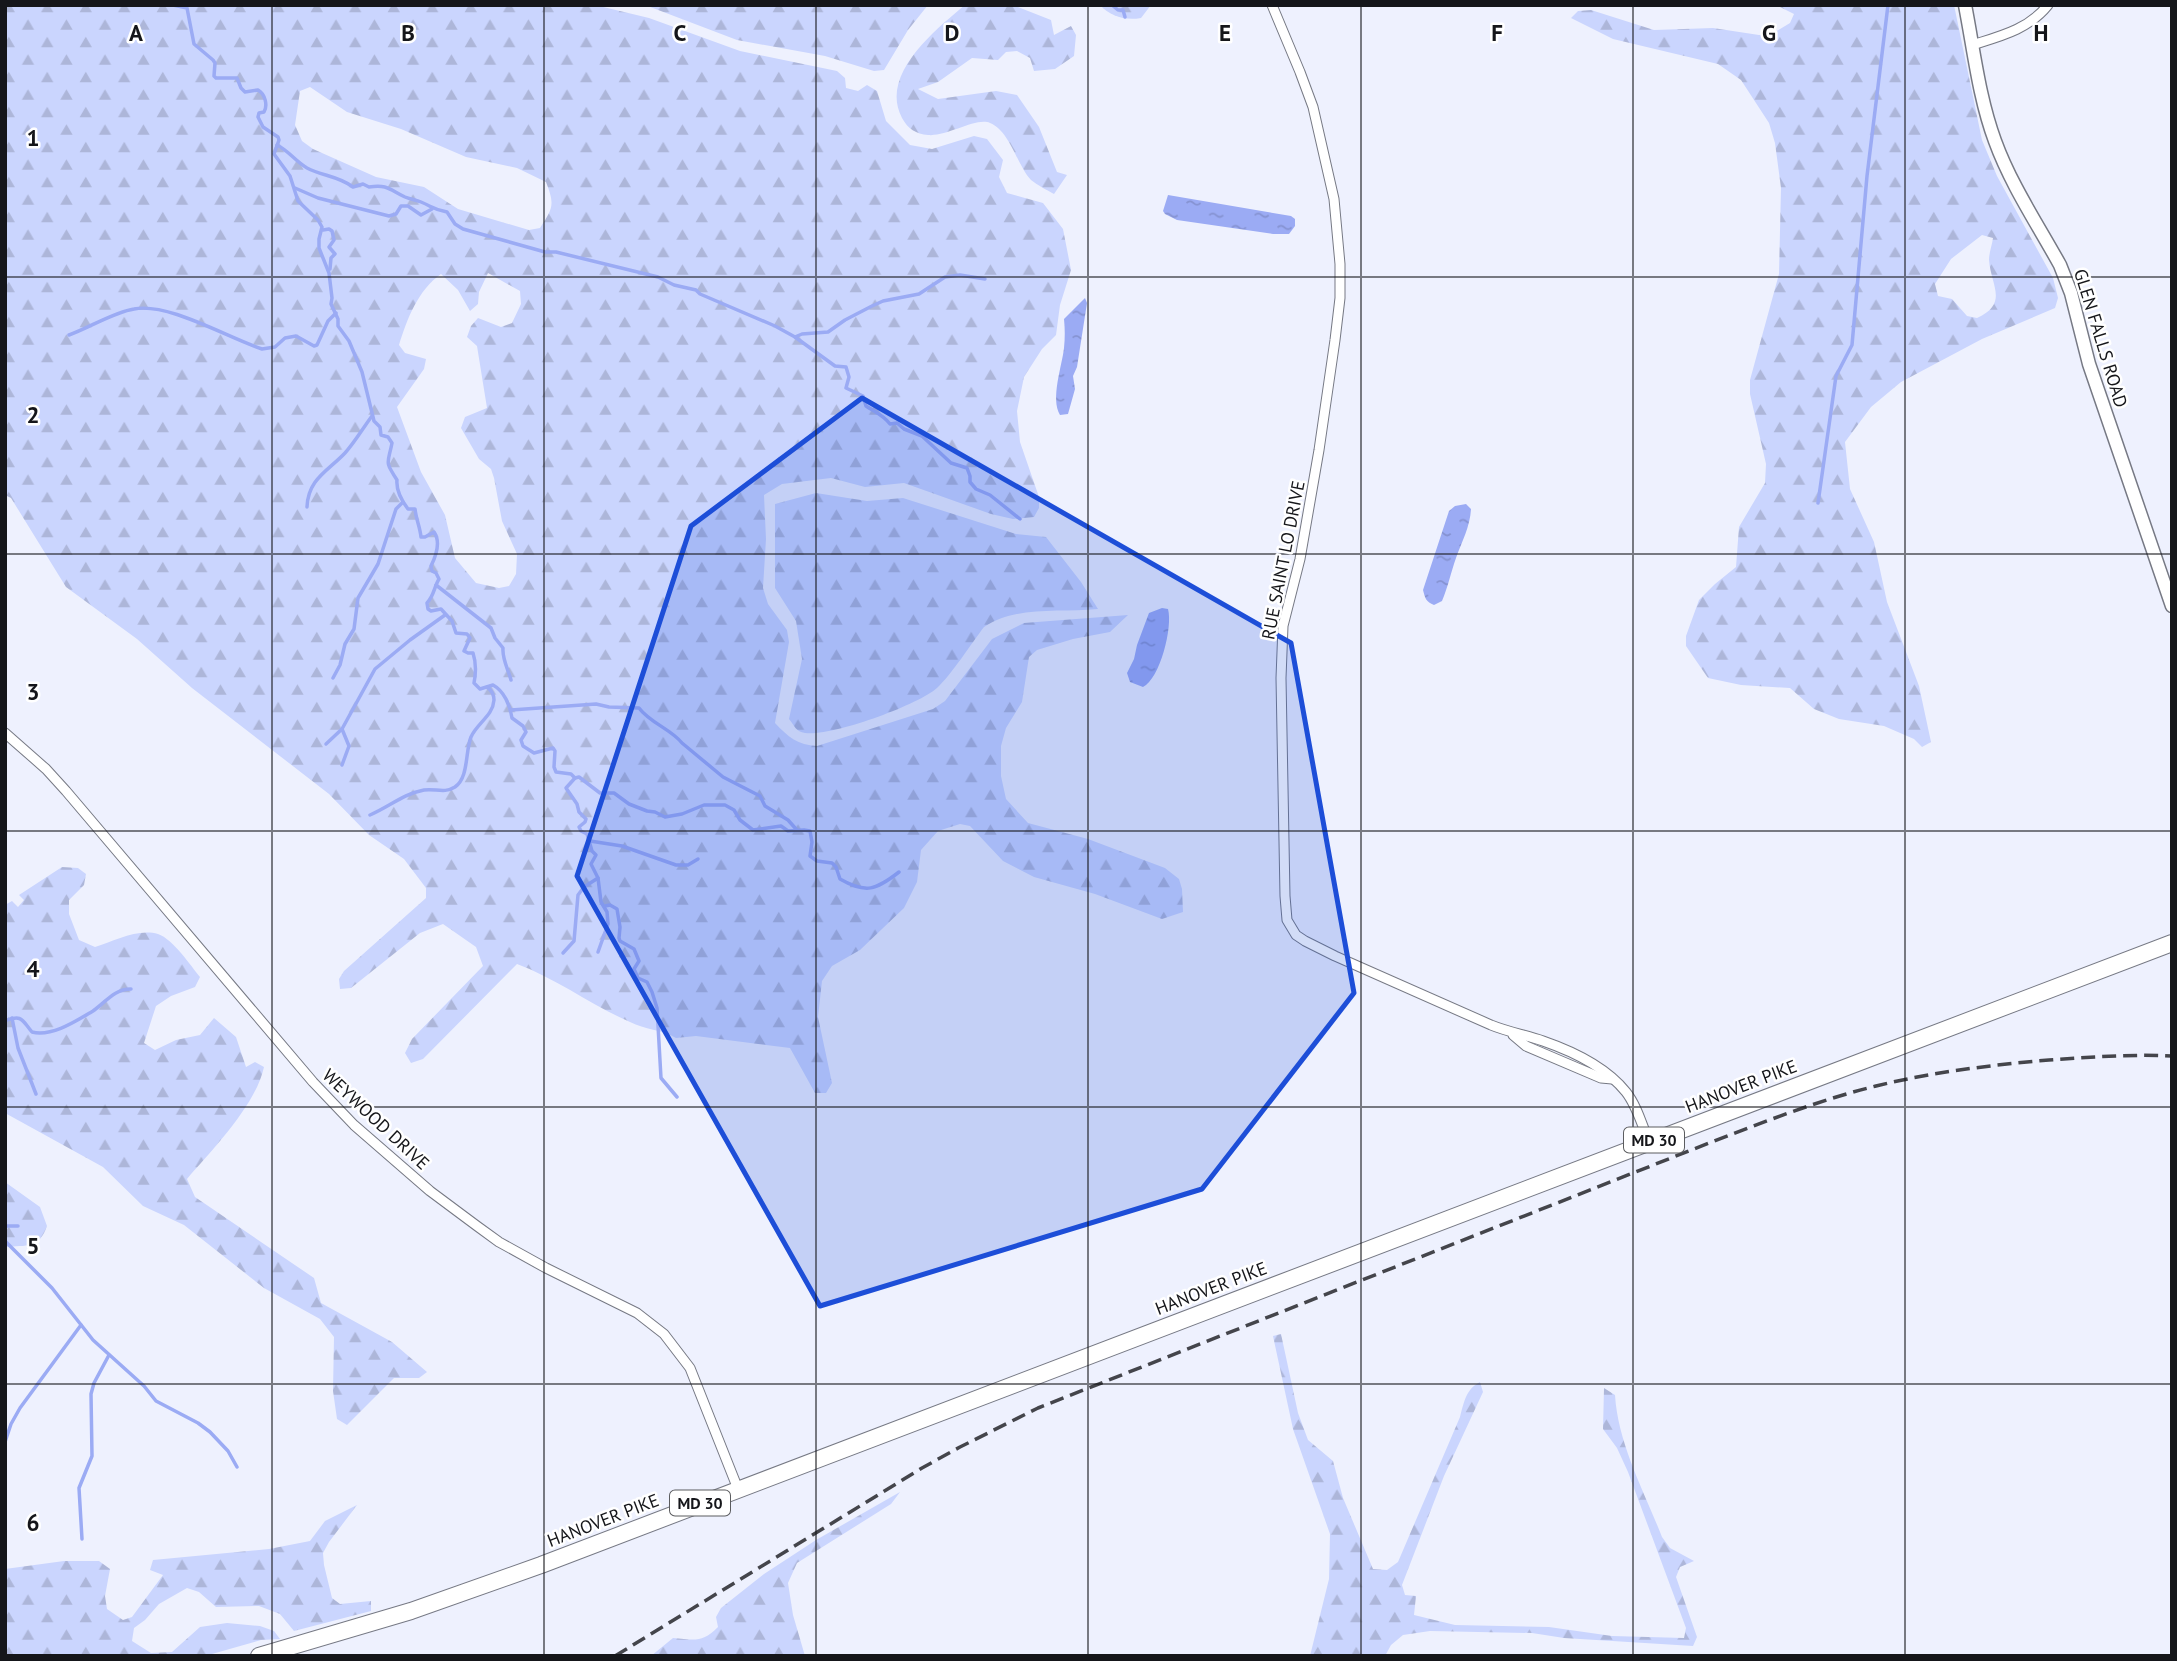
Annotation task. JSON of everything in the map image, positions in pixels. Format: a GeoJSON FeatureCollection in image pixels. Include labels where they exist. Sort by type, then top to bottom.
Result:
{"type":"FeatureCollection","features":[{"type":"Feature","properties":{"kind":"highway","name":"HANOVER PIKE"},"geometry":{"type":"LineString","coordinates":[[259,1656],[350,1630],[470,1590],[2172,943]]}},
{"type":"Feature","properties":{"kind":"street","name":"RUE SAINT LO DRIVE"},"geometry":{"type":"LineString","coordinates":[[1272,5],[1313,107],[1334,199],[1340,264],[1340,298],[1319,450],[1300,559],[1283,626],[1281,678],[1284,897],[1287,920],[1296,935],[1335,957],[1512,1034],[1545,1042],[1594,1064],[1626,1091],[1649,1142]]}},
{"type":"Feature","properties":{"kind":"street","name":"GLEN FALLS ROAD"},"geometry":{"type":"LineString","coordinates":[[1965,5],[1985,110],[1996,144],[2067,280],[2089,364],[2172,606]]}},
{"type":"Feature","properties":{"kind":"street"},"geometry":{"type":"LineString","coordinates":[[1972,44],[2020,29],[2033,21],[2048,5]]}},
{"type":"Feature","properties":{"kind":"street","name":"WEYWOOD DRIVE"},"geometry":{"type":"LineString","coordinates":[[5,733],[37,760],[66,790],[304,1072],[354,1125],[452,1208],[499,1242],[637,1312],[664,1334],[690,1368],[738,1489]]}},
{"type":"Feature","properties":{"kind":"highlighted area"},"geometry":{"type":"Polygon","coordinates":[[[862,398],[1291,643],[1354,993],[1202,1189],[820,1306],[577,876],[691,526],[862,398]]]}},
{"type":"Feature","properties":{"kind":"green space"},"geometry":{"type":"Polygon","coordinates":[[[5,5],[595,5],[649,18],[740,51],[837,71],[845,78],[846,88],[858,91],[867,85],[877,91],[886,121],[910,145],[932,149],[974,136],[987,139],[1003,160],[999,177],[1007,193],[1043,203],[1063,229],[1071,270],[1060,305],[1056,335],[1042,349],[1024,377],[1017,411],[1020,442],[1039,497],[1039,508],[1034,517],[1013,519],[991,514],[904,483],[865,487],[831,478],[782,484],[764,495],[766,539],[763,588],[768,604],[787,630],[789,642],[775,723],[794,739],[817,746],[933,709],[945,701],[992,639],[1024,623],[1128,615],[1110,632],[1037,650],[1029,657],[1022,702],[1006,728],[1001,746],[1001,776],[1006,799],[1028,823],[1088,839],[1165,868],[1179,879],[1183,912],[1162,919],[1095,894],[1034,877],[1003,861],[970,826],[960,824],[938,831],[921,850],[917,882],[904,908],[860,950],[832,966],[822,981],[818,1017],[832,1083],[826,1093],[815,1093],[790,1048],[696,1036],[676,1038],[630,1022],[517,964],[423,1059],[411,1063],[405,1053],[412,1039],[483,966],[476,947],[443,924],[420,933],[351,988],[340,989],[339,979],[344,971],[426,898],[426,888],[404,859],[369,835],[329,794],[192,688],[137,639],[66,587],[11,498],[5,495],[5,5]],[[310,87],[300,91],[295,125],[302,141],[313,149],[376,177],[424,187],[458,209],[529,230],[540,228],[548,216],[551,196],[546,182],[517,168],[466,157],[401,129],[347,112],[310,87]],[[488,273],[479,292],[478,304],[470,311],[458,290],[441,274],[426,288],[410,315],[399,345],[405,353],[426,359],[424,369],[397,407],[421,472],[445,515],[455,558],[476,583],[499,588],[509,586],[516,574],[517,554],[502,521],[491,469],[479,459],[461,428],[465,417],[487,408],[477,346],[467,337],[471,326],[478,318],[501,327],[512,323],[521,304],[520,291],[488,273]]]}},
{"type":"Feature","properties":{"kind":"green space"},"geometry":{"type":"Polygon","coordinates":[[[645,5],[928,5],[908,30],[884,70],[874,71],[825,56],[737,40],[645,5]]]}},
{"type":"Feature","properties":{"kind":"green space"},"geometry":{"type":"Polygon","coordinates":[[[965,5],[1013,5],[1051,20],[1054,35],[1071,26],[1076,35],[1074,56],[1055,69],[1034,71],[1030,58],[1017,51],[1006,52],[998,60],[972,58],[938,82],[918,89],[938,99],[996,91],[1017,95],[1039,127],[1057,172],[1067,175],[1054,194],[1031,180],[1003,133],[990,123],[977,123],[928,135],[913,130],[902,118],[897,102],[898,86],[904,70],[926,40],[965,5]]]}},
{"type":"Feature","properties":{"kind":"green space"},"geometry":{"type":"Polygon","coordinates":[[[1100,5],[1151,5],[1141,18],[1129,19],[1113,15],[1100,5]]]}},
{"type":"Feature","properties":{"kind":"green space"},"geometry":{"type":"Polygon","coordinates":[[[1776,5],[1954,5],[1982,140],[1997,176],[2053,278],[2058,298],[2055,308],[1982,339],[1901,382],[1871,407],[1845,442],[1850,489],[1874,542],[1887,602],[1919,686],[1931,742],[1922,747],[1914,739],[1884,726],[1839,719],[1814,709],[1790,688],[1741,685],[1708,678],[1686,646],[1686,636],[1699,600],[1736,567],[1739,527],[1765,483],[1766,464],[1750,394],[1750,380],[1779,274],[1781,188],[1775,143],[1769,123],[1741,80],[1718,64],[1613,39],[1571,18],[1578,11],[1591,10],[1654,30],[1713,28],[1759,35],[1772,34],[1790,23],[1794,14],[1776,5]],[[1982,235],[1951,259],[1935,284],[1938,296],[1952,299],[1967,316],[1977,318],[1993,306],[1995,300],[1989,260],[1993,238],[1982,235]]]}},
{"type":"Feature","properties":{"kind":"green space"},"geometry":{"type":"Polygon","coordinates":[[[816,493],[867,501],[903,498],[1016,534],[1046,537],[1098,609],[1040,611],[997,620],[984,627],[949,675],[927,695],[894,711],[853,725],[817,733],[802,732],[795,728],[789,719],[802,659],[796,621],[775,588],[775,504],[816,493]]]}},
{"type":"Feature","properties":{"kind":"green space"},"geometry":{"type":"Polygon","coordinates":[[[62,867],[78,868],[86,874],[84,885],[69,900],[69,914],[79,940],[95,947],[134,934],[158,934],[176,947],[200,977],[195,987],[171,996],[156,1006],[144,1043],[155,1050],[176,1040],[200,1035],[214,1018],[236,1037],[246,1067],[255,1062],[264,1067],[243,1111],[187,1179],[195,1197],[314,1278],[321,1303],[392,1342],[427,1372],[419,1378],[394,1378],[347,1425],[337,1419],[333,1391],[334,1337],[320,1319],[264,1288],[184,1225],[143,1206],[103,1167],[5,1113],[5,905],[12,901],[18,907],[24,900],[19,895],[62,867]]]}},
{"type":"Feature","properties":{"kind":"green space"},"geometry":{"type":"Polygon","coordinates":[[[5,1182],[40,1207],[47,1226],[36,1242],[26,1246],[5,1247],[5,1182]]]}},
{"type":"Feature","properties":{"kind":"green space"},"geometry":{"type":"Polygon","coordinates":[[[1281,1334],[1298,1413],[1308,1440],[1333,1461],[1343,1498],[1373,1569],[1387,1570],[1398,1562],[1460,1417],[1466,1396],[1480,1382],[1483,1392],[1444,1476],[1402,1585],[1405,1595],[1416,1596],[1414,1615],[1455,1625],[1549,1627],[1612,1636],[1684,1638],[1686,1628],[1628,1472],[1617,1448],[1603,1429],[1604,1388],[1615,1395],[1626,1449],[1662,1537],[1670,1548],[1694,1561],[1680,1567],[1676,1577],[1697,1637],[1693,1646],[1564,1638],[1532,1633],[1430,1631],[1403,1635],[1391,1645],[1385,1656],[1310,1656],[1329,1579],[1330,1534],[1293,1429],[1273,1336],[1281,1334]]]}},
{"type":"Feature","properties":{"kind":"green space"},"geometry":{"type":"Polygon","coordinates":[[[900,1492],[891,1504],[797,1563],[788,1583],[793,1615],[805,1656],[651,1656],[673,1638],[693,1640],[707,1636],[718,1627],[716,1617],[721,1608],[764,1574],[816,1540],[900,1492]]]}},
{"type":"Feature","properties":{"kind":"green space"},"geometry":{"type":"Polygon","coordinates":[[[357,1505],[329,1542],[323,1553],[324,1565],[332,1598],[340,1604],[371,1601],[371,1611],[294,1631],[280,1614],[259,1606],[216,1607],[199,1592],[187,1588],[159,1604],[134,1628],[132,1641],[151,1653],[172,1652],[200,1627],[227,1623],[260,1626],[274,1631],[280,1639],[261,1640],[205,1656],[5,1656],[5,1569],[64,1561],[99,1561],[110,1569],[105,1596],[107,1609],[123,1620],[132,1617],[163,1575],[150,1570],[153,1560],[269,1549],[310,1541],[325,1521],[357,1505]]]}},
{"type":"Feature","properties":{"kind":"water"},"geometry":{"type":"Polygon","coordinates":[[[1168,195],[1291,216],[1295,219],[1295,226],[1289,234],[1273,234],[1177,220],[1163,211],[1168,195]]]}},
{"type":"Feature","properties":{"kind":"water"},"geometry":{"type":"Polygon","coordinates":[[[1085,298],[1087,303],[1077,367],[1073,376],[1075,389],[1068,414],[1060,415],[1056,392],[1064,348],[1064,319],[1085,298]]]}},
{"type":"Feature","properties":{"kind":"water"},"geometry":{"type":"Polygon","coordinates":[[[1466,504],[1471,509],[1467,528],[1442,601],[1434,605],[1426,599],[1423,590],[1449,511],[1455,506],[1466,504]]]}},
{"type":"Feature","properties":{"kind":"water"},"geometry":{"type":"Polygon","coordinates":[[[1162,608],[1168,609],[1169,617],[1164,652],[1155,674],[1143,687],[1130,682],[1127,673],[1149,613],[1162,608]]]}},
{"type":"Feature","properties":{"kind":"waterway"},"geometry":{"type":"LineString","coordinates":[[173,5],[187,8],[194,44],[215,63],[214,76],[237,78],[245,92],[258,90],[264,97],[265,109],[258,117],[263,127],[278,137],[274,154],[290,176],[298,201],[322,227],[319,248],[329,273],[331,304],[338,319],[338,326],[349,341],[362,372],[374,421],[380,427],[381,435],[388,437],[392,443],[388,462],[397,480],[397,488],[408,509],[415,509],[421,537],[434,532],[436,536],[437,549],[431,566],[439,579],[427,603],[428,609],[441,609],[452,621],[456,633],[467,634],[470,638],[464,651],[473,653],[474,683],[480,689],[493,685],[503,695],[512,718],[523,726],[526,732],[521,740],[523,746],[534,753],[553,748],[556,772],[579,777],[600,793],[614,793],[629,804],[665,817],[682,814],[704,805],[725,805],[734,810],[740,820],[753,830],[781,826],[788,831],[810,831],[810,856],[817,861],[832,863],[840,879],[857,887],[877,886],[899,872]]}},
{"type":"Feature","properties":{"kind":"waterway"},"geometry":{"type":"LineString","coordinates":[[1112,5],[1123,10],[1125,17]]}},
{"type":"Feature","properties":{"kind":"waterway"},"geometry":{"type":"LineString","coordinates":[[1818,503],[1836,376],[1852,345],[1867,176],[1888,5]]}},
{"type":"Feature","properties":{"kind":"waterway"},"geometry":{"type":"LineString","coordinates":[[277,145],[307,168],[353,187],[363,184],[369,187],[385,187],[447,212],[455,224],[463,229],[545,252],[556,252],[658,277],[674,285],[696,290],[775,326],[835,366],[846,367],[849,377],[846,388],[863,396],[866,406],[890,424],[897,423],[922,436],[951,463],[967,468],[970,482],[976,489],[990,495],[1020,519]]}},
{"type":"Feature","properties":{"kind":"waterway"},"geometry":{"type":"LineString","coordinates":[[295,188],[318,198],[389,216],[396,214],[401,206],[408,206],[421,215],[432,209]]}},
{"type":"Feature","properties":{"kind":"waterway"},"geometry":{"type":"LineString","coordinates":[[323,230],[332,231],[334,240],[329,247],[335,254],[331,258],[330,269]]}},
{"type":"Feature","properties":{"kind":"waterway"},"geometry":{"type":"LineString","coordinates":[[795,337],[828,332],[872,306],[883,301],[919,294],[945,277],[960,275],[985,279]]}},
{"type":"Feature","properties":{"kind":"waterway"},"geometry":{"type":"LineString","coordinates":[[69,335],[118,313],[148,308],[198,322],[262,349],[275,347],[285,338],[296,336],[314,346],[317,345],[328,321],[336,313]]}},
{"type":"Feature","properties":{"kind":"waterway"},"geometry":{"type":"LineString","coordinates":[[307,507],[315,482],[349,449],[372,416]]}},
{"type":"Feature","properties":{"kind":"waterway"},"geometry":{"type":"LineString","coordinates":[[333,678],[340,665],[345,644],[354,629],[358,598],[378,564],[396,509],[403,502]]}},
{"type":"Feature","properties":{"kind":"waterway"},"geometry":{"type":"LineString","coordinates":[[436,585],[491,628],[503,648],[511,680]]}},
{"type":"Feature","properties":{"kind":"waterway"},"geometry":{"type":"LineString","coordinates":[[326,744],[342,729],[375,669],[445,615]]}},
{"type":"Feature","properties":{"kind":"waterway"},"geometry":{"type":"LineString","coordinates":[[370,815],[416,792],[447,790],[459,783],[465,771],[471,737],[493,706],[493,696],[487,687]]}},
{"type":"Feature","properties":{"kind":"waterway"},"geometry":{"type":"LineString","coordinates":[[511,710],[596,704],[639,708],[723,777],[760,796],[765,806],[788,820],[796,829]]}},
{"type":"Feature","properties":{"kind":"waterway"},"geometry":{"type":"LineString","coordinates":[[342,729],[349,746],[342,765]]}},
{"type":"Feature","properties":{"kind":"waterway"},"geometry":{"type":"LineString","coordinates":[[575,778],[566,788],[586,819],[579,827],[587,834],[592,851],[596,855],[591,864],[598,878],[601,902],[607,912],[608,924],[598,952]]}},
{"type":"Feature","properties":{"kind":"waterway"},"geometry":{"type":"LineString","coordinates":[[590,841],[622,846],[676,865],[688,865],[698,859]]}},
{"type":"Feature","properties":{"kind":"waterway"},"geometry":{"type":"LineString","coordinates":[[563,953],[574,941],[578,895],[584,887],[598,878]]}},
{"type":"Feature","properties":{"kind":"waterway"},"geometry":{"type":"LineString","coordinates":[[605,906],[610,905],[617,909],[620,941],[634,949],[639,961],[634,969],[638,978],[647,982],[652,992],[657,1008],[661,1078],[677,1097]]}},
{"type":"Feature","properties":{"kind":"waterway"},"geometry":{"type":"LineString","coordinates":[[5,1021],[18,1018],[24,1021],[32,1032],[48,1032],[64,1027],[93,1011],[115,994],[131,989]]}},
{"type":"Feature","properties":{"kind":"waterway"},"geometry":{"type":"LineString","coordinates":[[12,1018],[18,1048],[36,1094]]}},
{"type":"Feature","properties":{"kind":"waterway"},"geometry":{"type":"LineString","coordinates":[[5,1226],[18,1226]]}},
{"type":"Feature","properties":{"kind":"waterway"},"geometry":{"type":"LineString","coordinates":[[5,1241],[52,1288],[93,1340],[144,1386],[156,1401],[210,1432],[228,1451],[237,1467]]}},
{"type":"Feature","properties":{"kind":"waterway"},"geometry":{"type":"LineString","coordinates":[[5,1442],[20,1408],[81,1325]]}},
{"type":"Feature","properties":{"kind":"waterway"},"geometry":{"type":"LineString","coordinates":[[82,1539],[79,1488],[92,1456],[91,1394],[109,1355]]}},
{"type":"Feature","properties":{"kind":"railway"},"geometry":{"type":"LineString","coordinates":[[615,1656],[922,1468],[1038,1408],[1709,1143],[1834,1098],[1919,1077],[2049,1060],[2172,1056]]}}]}
